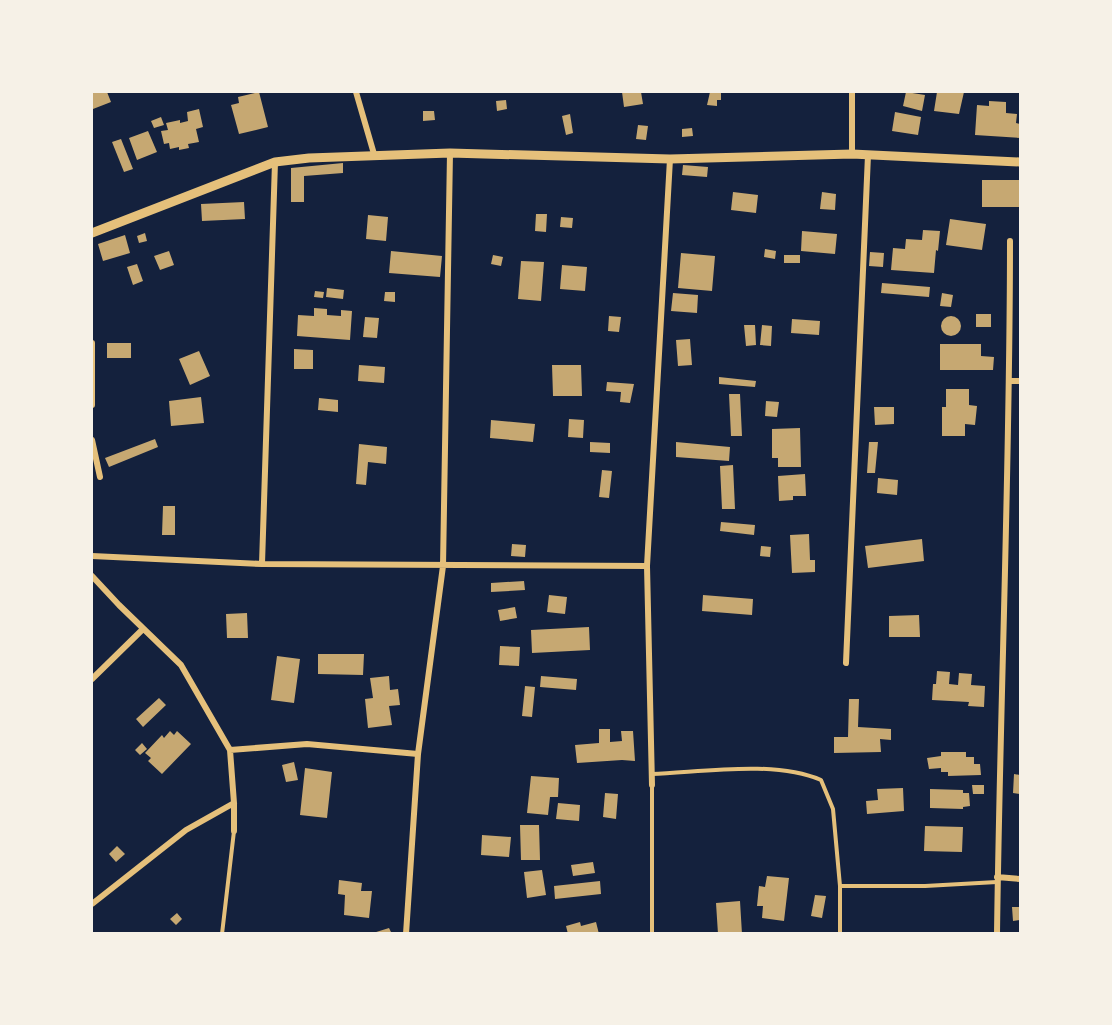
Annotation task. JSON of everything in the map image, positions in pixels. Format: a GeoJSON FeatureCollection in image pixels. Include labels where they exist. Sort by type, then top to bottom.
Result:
{"type":"FeatureCollection","features":[{"type":"Feature","properties":{"kind":"street"},"geometry":{"type":"LineString","coordinates":[[356,92],[374,154]]}},
{"type":"Feature","properties":{"kind":"street"},"geometry":{"type":"LineString","coordinates":[[852,92],[852,154]]}},
{"type":"Feature","properties":{"kind":"street"},"geometry":{"type":"LineString","coordinates":[[406,933],[418,754],[443,566],[450,153]]}},
{"type":"Feature","properties":{"kind":"street"},"geometry":{"type":"LineString","coordinates":[[92,233],[275,162],[309,158],[450,153],[670,159],[852,154],[1020,162]]}},
{"type":"Feature","properties":{"kind":"street"},"geometry":{"type":"LineString","coordinates":[[846,663],[868,156]]}},
{"type":"Feature","properties":{"kind":"street"},"geometry":{"type":"LineString","coordinates":[[652,785],[647,566],[670,159]]}},
{"type":"Feature","properties":{"kind":"street"},"geometry":{"type":"LineString","coordinates":[[262,564],[275,162]]}},
{"type":"Feature","properties":{"kind":"street"},"geometry":{"type":"LineString","coordinates":[[997,933],[1010,381],[1010,242]]}},
{"type":"Feature","properties":{"kind":"street"},"geometry":{"type":"LineString","coordinates":[[92,343],[92,405]]}},
{"type":"Feature","properties":{"kind":"street"},"geometry":{"type":"LineString","coordinates":[[1010,381],[1020,381]]}},
{"type":"Feature","properties":{"kind":"street"},"geometry":{"type":"LineString","coordinates":[[92,440],[100,477]]}},
{"type":"Feature","properties":{"kind":"street"},"geometry":{"type":"LineString","coordinates":[[92,556],[262,564],[647,566]]}},
{"type":"Feature","properties":{"kind":"street"},"geometry":{"type":"LineString","coordinates":[[92,576],[181,665],[230,750],[234,831]]}},
{"type":"Feature","properties":{"kind":"street"},"geometry":{"type":"LineString","coordinates":[[92,679],[143,629]]}},
{"type":"Feature","properties":{"kind":"street"},"geometry":{"type":"LineString","coordinates":[[230,750],[307,744],[418,754]]}},
{"type":"Feature","properties":{"kind":"street"},"geometry":{"type":"LineString","coordinates":[[92,904],[186,830],[234,803]]}},
{"type":"Feature","properties":{"kind":"street"},"geometry":{"type":"LineString","coordinates":[[997,880],[1020,879]]}},
{"type":"Feature","properties":{"kind":"lane"},"geometry":{"type":"LineString","coordinates":[[651,774],[764,769],[804,773],[820,780],[833,809],[840,886],[840,933]]}},
{"type":"Feature","properties":{"kind":"lane"},"geometry":{"type":"LineString","coordinates":[[652,785],[652,933]]}},
{"type":"Feature","properties":{"kind":"lane"},"geometry":{"type":"LineString","coordinates":[[222,933],[234,831]]}},
{"type":"Feature","properties":{"kind":"lane"},"geometry":{"type":"LineString","coordinates":[[840,886],[925,886],[997,880]]}},
{"type":"Feature","properties":{"kind":"building"},"geometry":{"type":"Polygon","coordinates":[[[92,92],[107,92],[111,102],[93,109],[92,92]]]}},
{"type":"Feature","properties":{"kind":"building"},"geometry":{"type":"Polygon","coordinates":[[[259,92],[268,127],[239,134],[231,105],[239,103],[238,97],[259,92]]]}},
{"type":"Feature","properties":{"kind":"building"},"geometry":{"type":"Polygon","coordinates":[[[622,92],[641,92],[643,104],[624,107],[622,92]]]}},
{"type":"Feature","properties":{"kind":"building"},"geometry":{"type":"Polygon","coordinates":[[[710,92],[721,92],[721,100],[717,100],[717,106],[707,105],[710,92]]]}},
{"type":"Feature","properties":{"kind":"building"},"geometry":{"type":"Polygon","coordinates":[[[906,92],[925,95],[922,111],[903,106],[906,92]]]}},
{"type":"Feature","properties":{"kind":"building"},"geometry":{"type":"Polygon","coordinates":[[[937,92],[964,92],[959,114],[934,111],[937,92]]]}},
{"type":"Feature","properties":{"kind":"building"},"geometry":{"type":"Polygon","coordinates":[[[506,100],[507,109],[497,111],[496,101],[506,100]]]}},
{"type":"Feature","properties":{"kind":"building"},"geometry":{"type":"Polygon","coordinates":[[[989,101],[1006,102],[1006,113],[1017,114],[1016,123],[1020,124],[1020,138],[975,135],[977,105],[989,106],[989,101]]]}},
{"type":"Feature","properties":{"kind":"building"},"geometry":{"type":"Polygon","coordinates":[[[199,109],[203,127],[196,129],[199,142],[188,144],[189,148],[179,150],[179,147],[170,149],[169,143],[164,144],[161,131],[168,130],[166,123],[188,121],[187,112],[199,109]]]}},
{"type":"Feature","properties":{"kind":"building"},"geometry":{"type":"Polygon","coordinates":[[[423,111],[434,111],[435,120],[423,121],[423,111]]]}},
{"type":"Feature","properties":{"kind":"building"},"geometry":{"type":"Polygon","coordinates":[[[895,112],[921,117],[918,135],[892,131],[895,112]]]}},
{"type":"Feature","properties":{"kind":"building"},"geometry":{"type":"Polygon","coordinates":[[[570,114],[573,133],[566,135],[562,116],[570,114]]]}},
{"type":"Feature","properties":{"kind":"building"},"geometry":{"type":"Polygon","coordinates":[[[161,117],[164,125],[154,128],[151,121],[161,117]]]}},
{"type":"Feature","properties":{"kind":"building"},"geometry":{"type":"Polygon","coordinates":[[[638,125],[648,126],[646,140],[636,139],[638,125]]]}},
{"type":"Feature","properties":{"kind":"building"},"geometry":{"type":"Polygon","coordinates":[[[692,128],[693,136],[682,137],[682,129],[692,128]]]}},
{"type":"Feature","properties":{"kind":"building"},"geometry":{"type":"Polygon","coordinates":[[[148,131],[157,152],[137,160],[129,138],[148,131]]]}},
{"type":"Feature","properties":{"kind":"building"},"geometry":{"type":"Polygon","coordinates":[[[121,139],[133,169],[124,172],[112,142],[121,139]]]}},
{"type":"Feature","properties":{"kind":"building"},"geometry":{"type":"Polygon","coordinates":[[[343,163],[343,173],[304,176],[304,202],[291,202],[291,168],[343,163]]]}},
{"type":"Feature","properties":{"kind":"building"},"geometry":{"type":"Polygon","coordinates":[[[683,165],[708,167],[707,177],[682,175],[683,165]]]}},
{"type":"Feature","properties":{"kind":"building"},"geometry":{"type":"Polygon","coordinates":[[[982,180],[1020,180],[1020,207],[982,207],[982,180]]]}},
{"type":"Feature","properties":{"kind":"building"},"geometry":{"type":"Polygon","coordinates":[[[733,192],[758,195],[756,213],[731,210],[733,192]]]}},
{"type":"Feature","properties":{"kind":"building"},"geometry":{"type":"Polygon","coordinates":[[[822,192],[836,194],[835,210],[820,209],[822,192]]]}},
{"type":"Feature","properties":{"kind":"building"},"geometry":{"type":"Polygon","coordinates":[[[244,202],[245,219],[202,221],[201,204],[244,202]]]}},
{"type":"Feature","properties":{"kind":"building"},"geometry":{"type":"Polygon","coordinates":[[[536,214],[547,214],[546,232],[535,231],[536,214]]]}},
{"type":"Feature","properties":{"kind":"building"},"geometry":{"type":"Polygon","coordinates":[[[368,215],[388,217],[386,241],[366,239],[368,215]]]}},
{"type":"Feature","properties":{"kind":"building"},"geometry":{"type":"Polygon","coordinates":[[[561,217],[573,218],[572,228],[560,227],[561,217]]]}},
{"type":"Feature","properties":{"kind":"building"},"geometry":{"type":"Polygon","coordinates":[[[950,219],[986,224],[982,250],[946,245],[950,219]]]}},
{"type":"Feature","properties":{"kind":"building"},"geometry":{"type":"Polygon","coordinates":[[[923,230],[940,231],[934,273],[891,270],[893,248],[905,249],[906,239],[922,240],[923,230]]]}},
{"type":"Feature","properties":{"kind":"building"},"geometry":{"type":"Polygon","coordinates":[[[802,231],[837,234],[835,254],[801,251],[802,231]]]}},
{"type":"Feature","properties":{"kind":"building"},"geometry":{"type":"Polygon","coordinates":[[[145,233],[147,241],[139,243],[137,236],[145,233]]]}},
{"type":"Feature","properties":{"kind":"building"},"geometry":{"type":"Polygon","coordinates":[[[125,235],[130,253],[103,261],[98,244],[125,235]]]}},
{"type":"Feature","properties":{"kind":"building"},"geometry":{"type":"Polygon","coordinates":[[[765,249],[776,251],[775,259],[764,257],[765,249]]]}},
{"type":"Feature","properties":{"kind":"building"},"geometry":{"type":"Polygon","coordinates":[[[169,251],[174,265],[160,270],[154,256],[169,251]]]}},
{"type":"Feature","properties":{"kind":"building"},"geometry":{"type":"Polygon","coordinates":[[[391,251],[442,256],[440,277],[389,273],[391,251]]]}},
{"type":"Feature","properties":{"kind":"building"},"geometry":{"type":"Polygon","coordinates":[[[870,252],[884,253],[883,267],[869,266],[870,252]]]}},
{"type":"Feature","properties":{"kind":"building"},"geometry":{"type":"Polygon","coordinates":[[[681,253],[715,256],[712,291],[678,288],[681,253]]]}},
{"type":"Feature","properties":{"kind":"building"},"geometry":{"type":"Polygon","coordinates":[[[493,255],[503,257],[501,266],[491,264],[493,255]]]}},
{"type":"Feature","properties":{"kind":"building"},"geometry":{"type":"Polygon","coordinates":[[[784,255],[800,255],[800,263],[784,263],[784,255]]]}},
{"type":"Feature","properties":{"kind":"building"},"geometry":{"type":"Polygon","coordinates":[[[521,261],[544,262],[541,301],[518,299],[521,261]]]}},
{"type":"Feature","properties":{"kind":"building"},"geometry":{"type":"Polygon","coordinates":[[[137,264],[143,281],[133,285],[127,267],[137,264]]]}},
{"type":"Feature","properties":{"kind":"building"},"geometry":{"type":"Polygon","coordinates":[[[562,265],[587,267],[585,291],[560,289],[562,265]]]}},
{"type":"Feature","properties":{"kind":"building"},"geometry":{"type":"Polygon","coordinates":[[[882,283],[930,287],[929,297],[881,293],[882,283]]]}},
{"type":"Feature","properties":{"kind":"building"},"geometry":{"type":"Polygon","coordinates":[[[327,288],[344,290],[343,299],[326,297],[327,288]]]}},
{"type":"Feature","properties":{"kind":"building"},"geometry":{"type":"Polygon","coordinates":[[[315,291],[324,292],[323,298],[314,297],[315,291]]]}},
{"type":"Feature","properties":{"kind":"building"},"geometry":{"type":"Polygon","coordinates":[[[385,292],[395,292],[395,302],[384,301],[385,292]]]}},
{"type":"Feature","properties":{"kind":"building"},"geometry":{"type":"Polygon","coordinates":[[[673,293],[698,295],[697,313],[671,311],[673,293]]]}},
{"type":"Feature","properties":{"kind":"building"},"geometry":{"type":"Polygon","coordinates":[[[942,293],[953,295],[951,307],[940,306],[942,293]]]}},
{"type":"Feature","properties":{"kind":"building"},"geometry":{"type":"Polygon","coordinates":[[[314,308],[327,309],[327,315],[341,316],[341,310],[352,311],[350,340],[297,336],[298,315],[314,316],[314,308]]]}},
{"type":"Feature","properties":{"kind":"building"},"geometry":{"type":"Polygon","coordinates":[[[976,314],[991,314],[991,327],[976,327],[976,314]]]}},
{"type":"Feature","properties":{"kind":"building"},"geometry":{"type":"Polygon","coordinates":[[[609,316],[621,317],[619,332],[608,331],[609,316]]]}},
{"type":"Feature","properties":{"kind":"building"},"geometry":{"type":"Polygon","coordinates":[[[951,316],[958,319],[961,326],[958,333],[951,336],[944,333],[941,326],[944,319],[951,316]]]}},
{"type":"Feature","properties":{"kind":"building"},"geometry":{"type":"Polygon","coordinates":[[[365,317],[379,318],[377,338],[363,337],[365,317]]]}},
{"type":"Feature","properties":{"kind":"building"},"geometry":{"type":"Polygon","coordinates":[[[792,319],[820,321],[819,335],[791,333],[792,319]]]}},
{"type":"Feature","properties":{"kind":"building"},"geometry":{"type":"Polygon","coordinates":[[[744,325],[755,325],[756,345],[746,346],[744,325]]]}},
{"type":"Feature","properties":{"kind":"building"},"geometry":{"type":"Polygon","coordinates":[[[762,325],[772,326],[771,346],[760,345],[762,325]]]}},
{"type":"Feature","properties":{"kind":"building"},"geometry":{"type":"Polygon","coordinates":[[[690,339],[692,365],[678,366],[676,340],[690,339]]]}},
{"type":"Feature","properties":{"kind":"building"},"geometry":{"type":"Polygon","coordinates":[[[107,343],[131,343],[131,358],[107,358],[107,343]]]}},
{"type":"Feature","properties":{"kind":"building"},"geometry":{"type":"Polygon","coordinates":[[[940,344],[981,344],[981,356],[994,357],[993,370],[940,370],[940,344]]]}},
{"type":"Feature","properties":{"kind":"building"},"geometry":{"type":"Polygon","coordinates":[[[294,349],[313,350],[313,369],[294,369],[294,349]]]}},
{"type":"Feature","properties":{"kind":"building"},"geometry":{"type":"Polygon","coordinates":[[[199,351],[210,376],[190,385],[179,359],[199,351]]]}},
{"type":"Feature","properties":{"kind":"building"},"geometry":{"type":"Polygon","coordinates":[[[359,365],[385,367],[384,383],[358,381],[359,365]]]}},
{"type":"Feature","properties":{"kind":"building"},"geometry":{"type":"Polygon","coordinates":[[[552,365],[581,365],[582,396],[553,396],[552,365]]]}},
{"type":"Feature","properties":{"kind":"building"},"geometry":{"type":"Polygon","coordinates":[[[719,377],[756,381],[755,387],[719,384],[719,377]]]}},
{"type":"Feature","properties":{"kind":"building"},"geometry":{"type":"Polygon","coordinates":[[[607,382],[634,384],[630,403],[620,402],[621,392],[606,391],[607,382]]]}},
{"type":"Feature","properties":{"kind":"building"},"geometry":{"type":"Polygon","coordinates":[[[946,389],[969,389],[969,405],[977,406],[975,425],[965,424],[965,436],[942,436],[942,407],[946,407],[946,389]]]}},
{"type":"Feature","properties":{"kind":"building"},"geometry":{"type":"Polygon","coordinates":[[[729,394],[740,394],[742,436],[731,436],[729,394]]]}},
{"type":"Feature","properties":{"kind":"building"},"geometry":{"type":"Polygon","coordinates":[[[201,397],[204,423],[171,426],[169,401],[201,397]]]}},
{"type":"Feature","properties":{"kind":"building"},"geometry":{"type":"Polygon","coordinates":[[[319,398],[338,400],[338,412],[318,410],[319,398]]]}},
{"type":"Feature","properties":{"kind":"building"},"geometry":{"type":"Polygon","coordinates":[[[766,401],[779,402],[777,417],[765,416],[766,401]]]}},
{"type":"Feature","properties":{"kind":"building"},"geometry":{"type":"Polygon","coordinates":[[[874,407],[894,407],[894,424],[875,425],[874,407]]]}},
{"type":"Feature","properties":{"kind":"building"},"geometry":{"type":"Polygon","coordinates":[[[569,419],[584,420],[583,438],[568,437],[569,419]]]}},
{"type":"Feature","properties":{"kind":"building"},"geometry":{"type":"Polygon","coordinates":[[[491,420],[535,424],[533,442],[490,438],[491,420]]]}},
{"type":"Feature","properties":{"kind":"building"},"geometry":{"type":"Polygon","coordinates":[[[800,428],[801,467],[778,467],[778,458],[772,458],[772,429],[800,428]]]}},
{"type":"Feature","properties":{"kind":"building"},"geometry":{"type":"Polygon","coordinates":[[[155,439],[158,447],[109,467],[105,458],[155,439]]]}},
{"type":"Feature","properties":{"kind":"building"},"geometry":{"type":"Polygon","coordinates":[[[590,442],[610,443],[610,453],[590,452],[590,442]]]}},
{"type":"Feature","properties":{"kind":"building"},"geometry":{"type":"Polygon","coordinates":[[[676,442],[730,447],[729,461],[676,457],[676,442]]]}},
{"type":"Feature","properties":{"kind":"building"},"geometry":{"type":"Polygon","coordinates":[[[869,442],[878,442],[875,473],[867,473],[869,442]]]}},
{"type":"Feature","properties":{"kind":"building"},"geometry":{"type":"Polygon","coordinates":[[[359,444],[387,447],[386,464],[368,462],[366,485],[356,484],[359,444]]]}},
{"type":"Feature","properties":{"kind":"building"},"geometry":{"type":"Polygon","coordinates":[[[733,465],[735,509],[722,509],[720,466],[733,465]]]}},
{"type":"Feature","properties":{"kind":"building"},"geometry":{"type":"Polygon","coordinates":[[[602,470],[612,471],[609,498],[599,497],[602,470]]]}},
{"type":"Feature","properties":{"kind":"building"},"geometry":{"type":"Polygon","coordinates":[[[805,474],[806,496],[793,496],[793,500],[779,501],[778,476],[805,474]]]}},
{"type":"Feature","properties":{"kind":"building"},"geometry":{"type":"Polygon","coordinates":[[[878,478],[898,480],[897,495],[877,493],[878,478]]]}},
{"type":"Feature","properties":{"kind":"building"},"geometry":{"type":"Polygon","coordinates":[[[163,506],[175,506],[175,535],[162,535],[163,506]]]}},
{"type":"Feature","properties":{"kind":"building"},"geometry":{"type":"Polygon","coordinates":[[[721,522],[755,525],[754,535],[720,531],[721,522]]]}},
{"type":"Feature","properties":{"kind":"building"},"geometry":{"type":"Polygon","coordinates":[[[809,534],[810,560],[815,560],[815,572],[792,573],[790,535],[809,534]]]}},
{"type":"Feature","properties":{"kind":"building"},"geometry":{"type":"Polygon","coordinates":[[[922,539],[924,561],[868,568],[865,546],[922,539]]]}},
{"type":"Feature","properties":{"kind":"building"},"geometry":{"type":"Polygon","coordinates":[[[512,544],[526,545],[525,557],[511,556],[512,544]]]}},
{"type":"Feature","properties":{"kind":"building"},"geometry":{"type":"Polygon","coordinates":[[[761,546],[771,547],[770,557],[760,556],[761,546]]]}},
{"type":"Feature","properties":{"kind":"building"},"geometry":{"type":"Polygon","coordinates":[[[524,581],[525,590],[491,592],[491,583],[524,581]]]}},
{"type":"Feature","properties":{"kind":"building"},"geometry":{"type":"Polygon","coordinates":[[[549,595],[567,597],[565,614],[547,612],[549,595]]]}},
{"type":"Feature","properties":{"kind":"building"},"geometry":{"type":"Polygon","coordinates":[[[703,595],[753,599],[752,615],[702,611],[703,595]]]}},
{"type":"Feature","properties":{"kind":"building"},"geometry":{"type":"Polygon","coordinates":[[[515,607],[517,618],[500,621],[498,610],[515,607]]]}},
{"type":"Feature","properties":{"kind":"building"},"geometry":{"type":"Polygon","coordinates":[[[247,613],[248,638],[227,638],[226,614],[247,613]]]}},
{"type":"Feature","properties":{"kind":"building"},"geometry":{"type":"Polygon","coordinates":[[[919,615],[920,637],[889,637],[889,616],[919,615]]]}},
{"type":"Feature","properties":{"kind":"building"},"geometry":{"type":"Polygon","coordinates":[[[589,627],[590,650],[532,653],[531,630],[589,627]]]}},
{"type":"Feature","properties":{"kind":"building"},"geometry":{"type":"Polygon","coordinates":[[[500,646],[520,647],[519,666],[499,665],[500,646]]]}},
{"type":"Feature","properties":{"kind":"building"},"geometry":{"type":"Polygon","coordinates":[[[318,654],[364,654],[363,675],[318,674],[318,654]]]}},
{"type":"Feature","properties":{"kind":"building"},"geometry":{"type":"Polygon","coordinates":[[[277,656],[300,659],[294,703],[271,700],[277,656]]]}},
{"type":"Feature","properties":{"kind":"building"},"geometry":{"type":"Polygon","coordinates":[[[937,671],[950,672],[949,684],[958,685],[959,673],[972,674],[971,685],[985,686],[984,707],[968,706],[969,702],[932,700],[937,671]]]}},
{"type":"Feature","properties":{"kind":"building"},"geometry":{"type":"Polygon","coordinates":[[[389,676],[390,690],[398,689],[400,705],[389,706],[392,725],[368,728],[365,699],[373,698],[370,678],[389,676]]]}},
{"type":"Feature","properties":{"kind":"building"},"geometry":{"type":"Polygon","coordinates":[[[541,676],[577,679],[576,690],[540,687],[541,676]]]}},
{"type":"Feature","properties":{"kind":"building"},"geometry":{"type":"Polygon","coordinates":[[[525,686],[535,687],[532,717],[522,716],[525,686]]]}},
{"type":"Feature","properties":{"kind":"building"},"geometry":{"type":"Polygon","coordinates":[[[159,698],[166,705],[143,727],[136,719],[159,698]]]}},
{"type":"Feature","properties":{"kind":"building"},"geometry":{"type":"Polygon","coordinates":[[[849,699],[859,699],[858,727],[891,729],[891,740],[880,739],[881,752],[834,753],[834,737],[848,737],[849,699]]]}},
{"type":"Feature","properties":{"kind":"building"},"geometry":{"type":"Polygon","coordinates":[[[599,729],[610,729],[610,742],[622,741],[621,731],[633,731],[635,761],[577,763],[575,745],[599,743],[599,729]]]}},
{"type":"Feature","properties":{"kind":"building"},"geometry":{"type":"Polygon","coordinates":[[[170,731],[174,735],[177,731],[191,744],[162,774],[148,761],[151,758],[145,753],[162,735],[164,738],[170,731]]]}},
{"type":"Feature","properties":{"kind":"building"},"geometry":{"type":"Polygon","coordinates":[[[142,743],[147,749],[140,755],[135,750],[142,743]]]}},
{"type":"Feature","properties":{"kind":"building"},"geometry":{"type":"Polygon","coordinates":[[[941,752],[966,752],[966,757],[974,757],[974,764],[980,764],[981,775],[948,776],[948,772],[941,772],[941,768],[929,769],[927,758],[941,756],[941,752]]]}},
{"type":"Feature","properties":{"kind":"building"},"geometry":{"type":"Polygon","coordinates":[[[294,762],[298,780],[286,782],[282,765],[294,762]]]}},
{"type":"Feature","properties":{"kind":"building"},"geometry":{"type":"Polygon","coordinates":[[[305,768],[332,772],[327,818],[300,815],[305,768]]]}},
{"type":"Feature","properties":{"kind":"building"},"geometry":{"type":"Polygon","coordinates":[[[1014,774],[1020,775],[1020,794],[1013,793],[1014,774]]]}},
{"type":"Feature","properties":{"kind":"building"},"geometry":{"type":"Polygon","coordinates":[[[531,776],[559,778],[558,797],[550,797],[548,815],[527,813],[531,776]]]}},
{"type":"Feature","properties":{"kind":"building"},"geometry":{"type":"Polygon","coordinates":[[[972,785],[984,785],[984,794],[973,794],[972,785]]]}},
{"type":"Feature","properties":{"kind":"building"},"geometry":{"type":"Polygon","coordinates":[[[903,788],[904,811],[867,814],[866,801],[878,800],[877,789],[903,788]]]}},
{"type":"Feature","properties":{"kind":"building"},"geometry":{"type":"Polygon","coordinates":[[[930,789],[963,790],[963,793],[969,793],[970,806],[963,807],[963,809],[930,808],[930,789]]]}},
{"type":"Feature","properties":{"kind":"building"},"geometry":{"type":"Polygon","coordinates":[[[605,793],[618,794],[616,819],[603,817],[605,793]]]}},
{"type":"Feature","properties":{"kind":"building"},"geometry":{"type":"Polygon","coordinates":[[[558,803],[580,805],[579,821],[556,819],[558,803]]]}},
{"type":"Feature","properties":{"kind":"building"},"geometry":{"type":"Polygon","coordinates":[[[520,825],[539,825],[540,860],[521,860],[520,825]]]}},
{"type":"Feature","properties":{"kind":"building"},"geometry":{"type":"Polygon","coordinates":[[[925,826],[963,827],[962,852],[924,851],[925,826]]]}},
{"type":"Feature","properties":{"kind":"building"},"geometry":{"type":"Polygon","coordinates":[[[482,835],[511,837],[509,857],[481,855],[482,835]]]}},
{"type":"Feature","properties":{"kind":"building"},"geometry":{"type":"Polygon","coordinates":[[[117,846],[125,854],[116,862],[109,854],[117,846]]]}},
{"type":"Feature","properties":{"kind":"building"},"geometry":{"type":"Polygon","coordinates":[[[593,862],[595,873],[573,876],[571,865],[593,862]]]}},
{"type":"Feature","properties":{"kind":"building"},"geometry":{"type":"Polygon","coordinates":[[[542,870],[546,895],[527,898],[524,872],[542,870]]]}},
{"type":"Feature","properties":{"kind":"building"},"geometry":{"type":"Polygon","coordinates":[[[767,876],[789,878],[784,921],[762,918],[763,906],[757,906],[759,886],[765,887],[767,876]]]}},
{"type":"Feature","properties":{"kind":"building"},"geometry":{"type":"Polygon","coordinates":[[[339,880],[362,883],[361,891],[372,891],[369,918],[344,915],[345,895],[338,894],[339,880]]]}},
{"type":"Feature","properties":{"kind":"building"},"geometry":{"type":"Polygon","coordinates":[[[600,881],[601,894],[555,899],[554,886],[600,881]]]}},
{"type":"Feature","properties":{"kind":"building"},"geometry":{"type":"Polygon","coordinates":[[[815,895],[826,896],[822,918],[811,916],[815,895]]]}},
{"type":"Feature","properties":{"kind":"building"},"geometry":{"type":"Polygon","coordinates":[[[740,901],[742,934],[718,934],[716,903],[740,901]]]}},
{"type":"Feature","properties":{"kind":"building"},"geometry":{"type":"Polygon","coordinates":[[[1012,907],[1020,907],[1020,920],[1013,921],[1012,907]]]}},
{"type":"Feature","properties":{"kind":"building"},"geometry":{"type":"Polygon","coordinates":[[[177,913],[182,919],[176,925],[170,919],[177,913]]]}},
{"type":"Feature","properties":{"kind":"building"},"geometry":{"type":"Polygon","coordinates":[[[580,922],[581,926],[596,922],[599,934],[568,934],[566,926],[580,922]]]}},
{"type":"Feature","properties":{"kind":"building"},"geometry":{"type":"Polygon","coordinates":[[[389,928],[392,934],[373,934],[373,933],[389,928]]]}}]}
